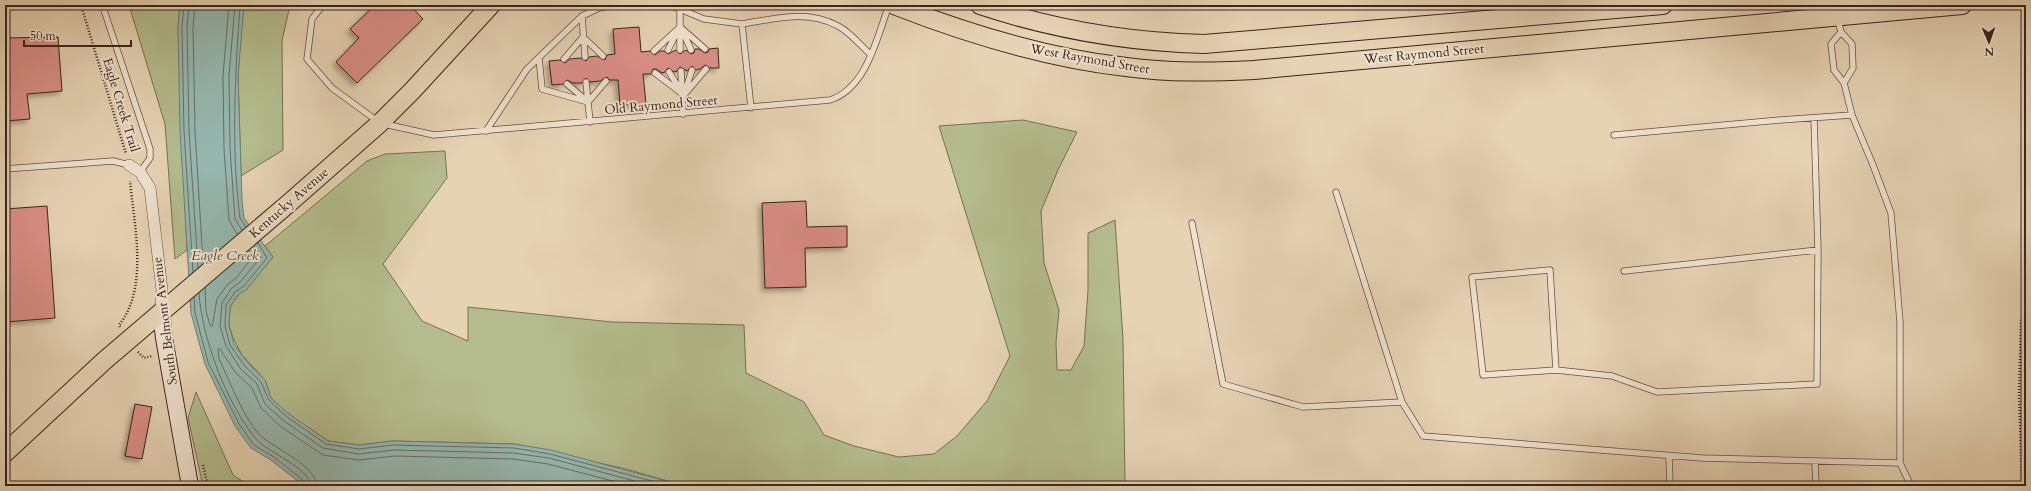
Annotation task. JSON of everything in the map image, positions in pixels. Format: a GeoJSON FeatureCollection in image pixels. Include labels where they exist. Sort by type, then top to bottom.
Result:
{"type":"FeatureCollection","features":[{"type":"Feature","properties":{"kind":"main road","name":"Kentucky Avenue"},"geometry":{"type":"LineString","coordinates":[[5,453],[104,361],[186,292],[380,123],[412,91],[491,5]]}},
{"type":"Feature","properties":{"kind":"main road","name":"West Raymond Street"},"geometry":{"type":"LineString","coordinates":[[894,5],[935,21],[1046,53],[1126,67],[1195,72],[1254,70],[1837,18],[1962,5]]}},
{"type":"Feature","properties":{"kind":"main road","name":"West Raymond Street"},"geometry":{"type":"LineString","coordinates":[[980,5],[1055,25],[1105,35],[1154,42],[1204,44],[1663,5]]}},
{"type":"Feature","properties":{"kind":"main road","name":"South Belmont Avenue"},"geometry":{"type":"LineString","coordinates":[[161,312],[164,338],[190,486]]}},
{"type":"Feature","properties":{"kind":"street","name":"South Belmont Avenue"},"geometry":{"type":"LineString","coordinates":[[129,165],[140,172],[147,181],[153,198],[162,290],[161,312]]}},
{"type":"Feature","properties":{"kind":"lane"},"geometry":{"type":"LineString","coordinates":[[323,5],[312,19],[307,60],[332,88],[380,123]]}},
{"type":"Feature","properties":{"kind":"lane"},"geometry":{"type":"LineString","coordinates":[[486,131],[527,69],[582,16],[599,8],[614,5]]}},
{"type":"Feature","properties":{"kind":"lane"},"geometry":{"type":"LineString","coordinates":[[668,5],[680,7],[704,19],[742,24],[796,15],[817,18],[839,26],[870,54]]}},
{"type":"Feature","properties":{"kind":"lane","name":"Old Raymond Street"},"geometry":{"type":"LineString","coordinates":[[380,123],[434,135],[824,101],[836,98],[847,91],[856,81],[870,54],[889,5]]}},
{"type":"Feature","properties":{"kind":"lane"},"geometry":{"type":"LineString","coordinates":[[680,7],[680,50]]}},
{"type":"Feature","properties":{"kind":"lane"},"geometry":{"type":"LineString","coordinates":[[104,10],[150,149],[150,158],[140,172]]}},
{"type":"Feature","properties":{"kind":"lane"},"geometry":{"type":"LineString","coordinates":[[582,16],[585,57]]}},
{"type":"Feature","properties":{"kind":"lane"},"geometry":{"type":"LineString","coordinates":[[1837,18],[1831,44],[1834,70],[1844,84],[1852,115],[1874,165],[1890,213],[1900,322],[1900,463],[1911,486]]}},
{"type":"Feature","properties":{"kind":"lane"},"geometry":{"type":"LineString","coordinates":[[1837,18],[1852,44],[1854,68],[1844,84]]}},
{"type":"Feature","properties":{"kind":"lane"},"geometry":{"type":"LineString","coordinates":[[742,24],[751,108]]}},
{"type":"Feature","properties":{"kind":"lane"},"geometry":{"type":"LineString","coordinates":[[680,26],[705,49]]}},
{"type":"Feature","properties":{"kind":"lane"},"geometry":{"type":"LineString","coordinates":[[680,26],[691,50]]}},
{"type":"Feature","properties":{"kind":"lane"},"geometry":{"type":"LineString","coordinates":[[668,50],[680,26]]}},
{"type":"Feature","properties":{"kind":"lane"},"geometry":{"type":"LineString","coordinates":[[654,51],[680,26]]}},
{"type":"Feature","properties":{"kind":"lane"},"geometry":{"type":"LineString","coordinates":[[583,37],[603,56]]}},
{"type":"Feature","properties":{"kind":"lane"},"geometry":{"type":"LineString","coordinates":[[564,60],[583,37]]}},
{"type":"Feature","properties":{"kind":"lane"},"geometry":{"type":"LineString","coordinates":[[539,58],[542,89],[588,102]]}},
{"type":"Feature","properties":{"kind":"lane"},"geometry":{"type":"LineString","coordinates":[[684,95],[706,69]]}},
{"type":"Feature","properties":{"kind":"lane"},"geometry":{"type":"LineString","coordinates":[[684,95],[692,70]]}},
{"type":"Feature","properties":{"kind":"lane"},"geometry":{"type":"LineString","coordinates":[[681,71],[684,95],[683,114]]}},
{"type":"Feature","properties":{"kind":"lane"},"geometry":{"type":"LineString","coordinates":[[669,72],[684,95]]}},
{"type":"Feature","properties":{"kind":"lane"},"geometry":{"type":"LineString","coordinates":[[655,73],[684,95]]}},
{"type":"Feature","properties":{"kind":"lane"},"geometry":{"type":"LineString","coordinates":[[588,102],[606,81]]}},
{"type":"Feature","properties":{"kind":"lane"},"geometry":{"type":"LineString","coordinates":[[586,82],[590,122]]}},
{"type":"Feature","properties":{"kind":"lane"},"geometry":{"type":"LineString","coordinates":[[566,84],[588,102]]}},
{"type":"Feature","properties":{"kind":"lane"},"geometry":{"type":"LineString","coordinates":[[1614,135],[1852,115]]}},
{"type":"Feature","properties":{"kind":"lane"},"geometry":{"type":"LineString","coordinates":[[1556,370],[1550,270],[1472,278],[1483,375],[1556,370],[1612,376],[1657,392],[1817,384],[1818,250],[1814,118]]}},
{"type":"Feature","properties":{"kind":"lane"},"geometry":{"type":"LineString","coordinates":[[5,169],[113,161],[129,165]]}},
{"type":"Feature","properties":{"kind":"lane"},"geometry":{"type":"LineString","coordinates":[[1336,192],[1402,402],[1423,436],[1669,456],[1900,463]]}},
{"type":"Feature","properties":{"kind":"lane"},"geometry":{"type":"LineString","coordinates":[[1192,223],[1224,384],[1303,408],[1402,402]]}},
{"type":"Feature","properties":{"kind":"lane"},"geometry":{"type":"LineString","coordinates":[[1624,271],[1818,250]]}},
{"type":"Feature","properties":{"kind":"lane"},"geometry":{"type":"LineString","coordinates":[[1669,456],[1670,486]]}},
{"type":"Feature","properties":{"kind":"lane"},"geometry":{"type":"LineString","coordinates":[[1815,461],[1816,486]]}},
{"type":"Feature","properties":{"kind":"path","name":"Eagle Creek Trail"},"geometry":{"type":"LineString","coordinates":[[81,5],[129,165]]}},
{"type":"Feature","properties":{"kind":"path"},"geometry":{"type":"LineString","coordinates":[[2022,486],[2019,394],[2021,321],[2026,301]]}},
{"type":"Feature","properties":{"kind":"green space"},"geometry":{"type":"Polygon","coordinates":[[[129,5],[180,5],[178,27],[187,250],[175,259],[165,124],[129,5]]]}},
{"type":"Feature","properties":{"kind":"green space"},"geometry":{"type":"Polygon","coordinates":[[[243,5],[290,5],[282,41],[283,150],[241,176],[238,76],[243,5]]]}},
{"type":"Feature","properties":{"kind":"green space"},"geometry":{"type":"Polygon","coordinates":[[[1023,120],[1077,132],[1058,170],[1041,211],[1044,263],[1059,310],[1056,342],[1057,370],[1071,370],[1084,346],[1088,290],[1088,233],[1115,220],[1123,339],[1125,486],[685,486],[626,469],[514,444],[393,441],[359,445],[328,441],[311,429],[285,415],[271,398],[265,380],[242,355],[233,338],[229,325],[230,307],[238,295],[247,288],[273,257],[265,246],[367,161],[385,154],[445,151],[447,178],[383,264],[422,321],[468,341],[468,307],[612,322],[744,325],[746,373],[804,402],[824,435],[854,446],[899,457],[934,454],[957,436],[987,401],[1010,356],[939,126],[1023,120]]]}},
{"type":"Feature","properties":{"kind":"green space"},"geometry":{"type":"Polygon","coordinates":[[[196,392],[233,475],[250,486],[203,486],[188,418],[196,392]]]}},
{"type":"Feature","properties":{"kind":"water","name":"Eagle Creek"},"geometry":{"type":"Polygon","coordinates":[[[180,5],[244,5],[238,76],[242,201],[244,218],[273,257],[247,289],[238,295],[230,307],[229,325],[234,344],[247,362],[265,380],[271,398],[289,414],[328,441],[359,445],[393,441],[514,444],[551,450],[685,486],[304,486],[271,460],[251,448],[235,426],[205,364],[191,313],[180,131],[178,27],[180,5]]]}},
{"type":"Feature","properties":{"kind":"building"},"geometry":{"type":"Polygon","coordinates":[[[375,5],[410,5],[423,19],[357,83],[336,62],[359,38],[350,29],[375,5]]]}},
{"type":"Feature","properties":{"kind":"building"},"geometry":{"type":"Polygon","coordinates":[[[639,27],[641,52],[650,51],[655,55],[660,51],[664,51],[668,54],[676,50],[680,54],[686,50],[691,54],[694,53],[695,49],[699,49],[705,53],[708,52],[709,49],[718,48],[719,68],[710,68],[705,65],[696,70],[692,66],[687,71],[680,67],[674,72],[668,68],[662,73],[656,69],[653,69],[651,74],[643,74],[646,104],[620,105],[618,80],[610,80],[607,77],[600,81],[590,82],[586,78],[582,83],[573,83],[567,80],[563,84],[552,85],[549,61],[560,60],[565,63],[570,59],[581,58],[586,61],[589,57],[597,56],[605,60],[607,55],[615,54],[613,29],[639,27]]]}},
{"type":"Feature","properties":{"kind":"building"},"geometry":{"type":"Polygon","coordinates":[[[58,37],[62,91],[27,94],[30,119],[5,121],[5,38],[58,37]]]}},
{"type":"Feature","properties":{"kind":"building"},"geometry":{"type":"Polygon","coordinates":[[[806,201],[807,227],[847,226],[847,247],[805,248],[806,287],[765,288],[762,203],[806,201]]]}},
{"type":"Feature","properties":{"kind":"building"},"geometry":{"type":"Polygon","coordinates":[[[47,206],[55,318],[5,322],[5,209],[47,206]]]}},
{"type":"Feature","properties":{"kind":"building"},"geometry":{"type":"Polygon","coordinates":[[[135,404],[152,407],[142,459],[125,456],[135,404]]]}}]}
